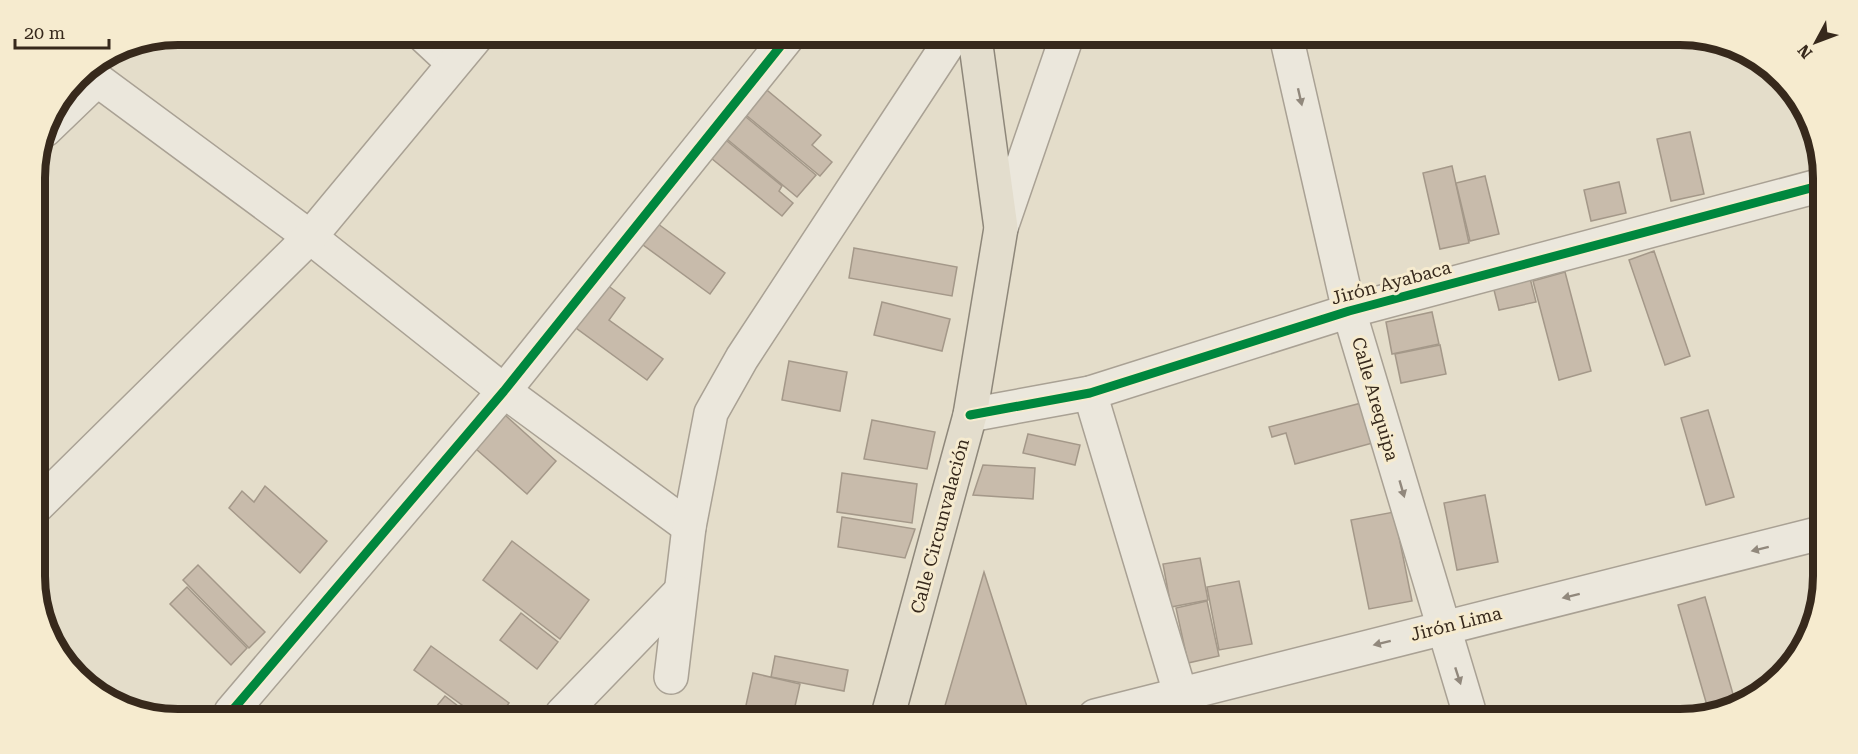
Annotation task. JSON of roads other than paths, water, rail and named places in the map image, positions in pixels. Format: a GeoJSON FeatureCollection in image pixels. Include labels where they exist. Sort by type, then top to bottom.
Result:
{"type":"FeatureCollection","features":[{"type":"Feature","properties":{"kind":"main road","name":"Calle Circunvalación"},"geometry":{"type":"LineString","coordinates":[[890,709],[970,415],[1001,228],[976,45]]}},
{"type":"Feature","properties":{"kind":"street"},"geometry":{"type":"LineString","coordinates":[[434,45],[453,63]]}},
{"type":"Feature","properties":{"kind":"street"},"geometry":{"type":"LineString","coordinates":[[45,498],[310,237],[469,45]]}},
{"type":"Feature","properties":{"kind":"street"},"geometry":{"type":"LineString","coordinates":[[234,709],[504,392],[782,45]]}},
{"type":"Feature","properties":{"kind":"street"},"geometry":{"type":"LineString","coordinates":[[671,678],[679,593],[711,412],[748,348],[947,45]]}},
{"type":"Feature","properties":{"kind":"street"},"geometry":{"type":"LineString","coordinates":[[1001,228],[1064,45]]}},
{"type":"Feature","properties":{"kind":"street","name":"Calle Arequipa"},"geometry":{"type":"LineString","coordinates":[[1288,45],[1349,311],[1468,709]]}},
{"type":"Feature","properties":{"kind":"street"},"geometry":{"type":"LineString","coordinates":[[92,77],[310,237],[504,392],[689,527]]}},
{"type":"Feature","properties":{"kind":"street","name":"Jirón Ayabaca"},"geometry":{"type":"LineString","coordinates":[[970,415],[1090,393],[1349,311],[1813,187]]}},
{"type":"Feature","properties":{"kind":"street"},"geometry":{"type":"LineString","coordinates":[[1090,393],[1184,706]]}},
{"type":"Feature","properties":{"kind":"street","name":"Jirón Lima"},"geometry":{"type":"LineString","coordinates":[[1157,709],[1184,706],[1442,628],[1813,535]]}},
{"type":"Feature","properties":{"kind":"street"},"geometry":{"type":"LineString","coordinates":[[567,709],[679,593]]}}]}
